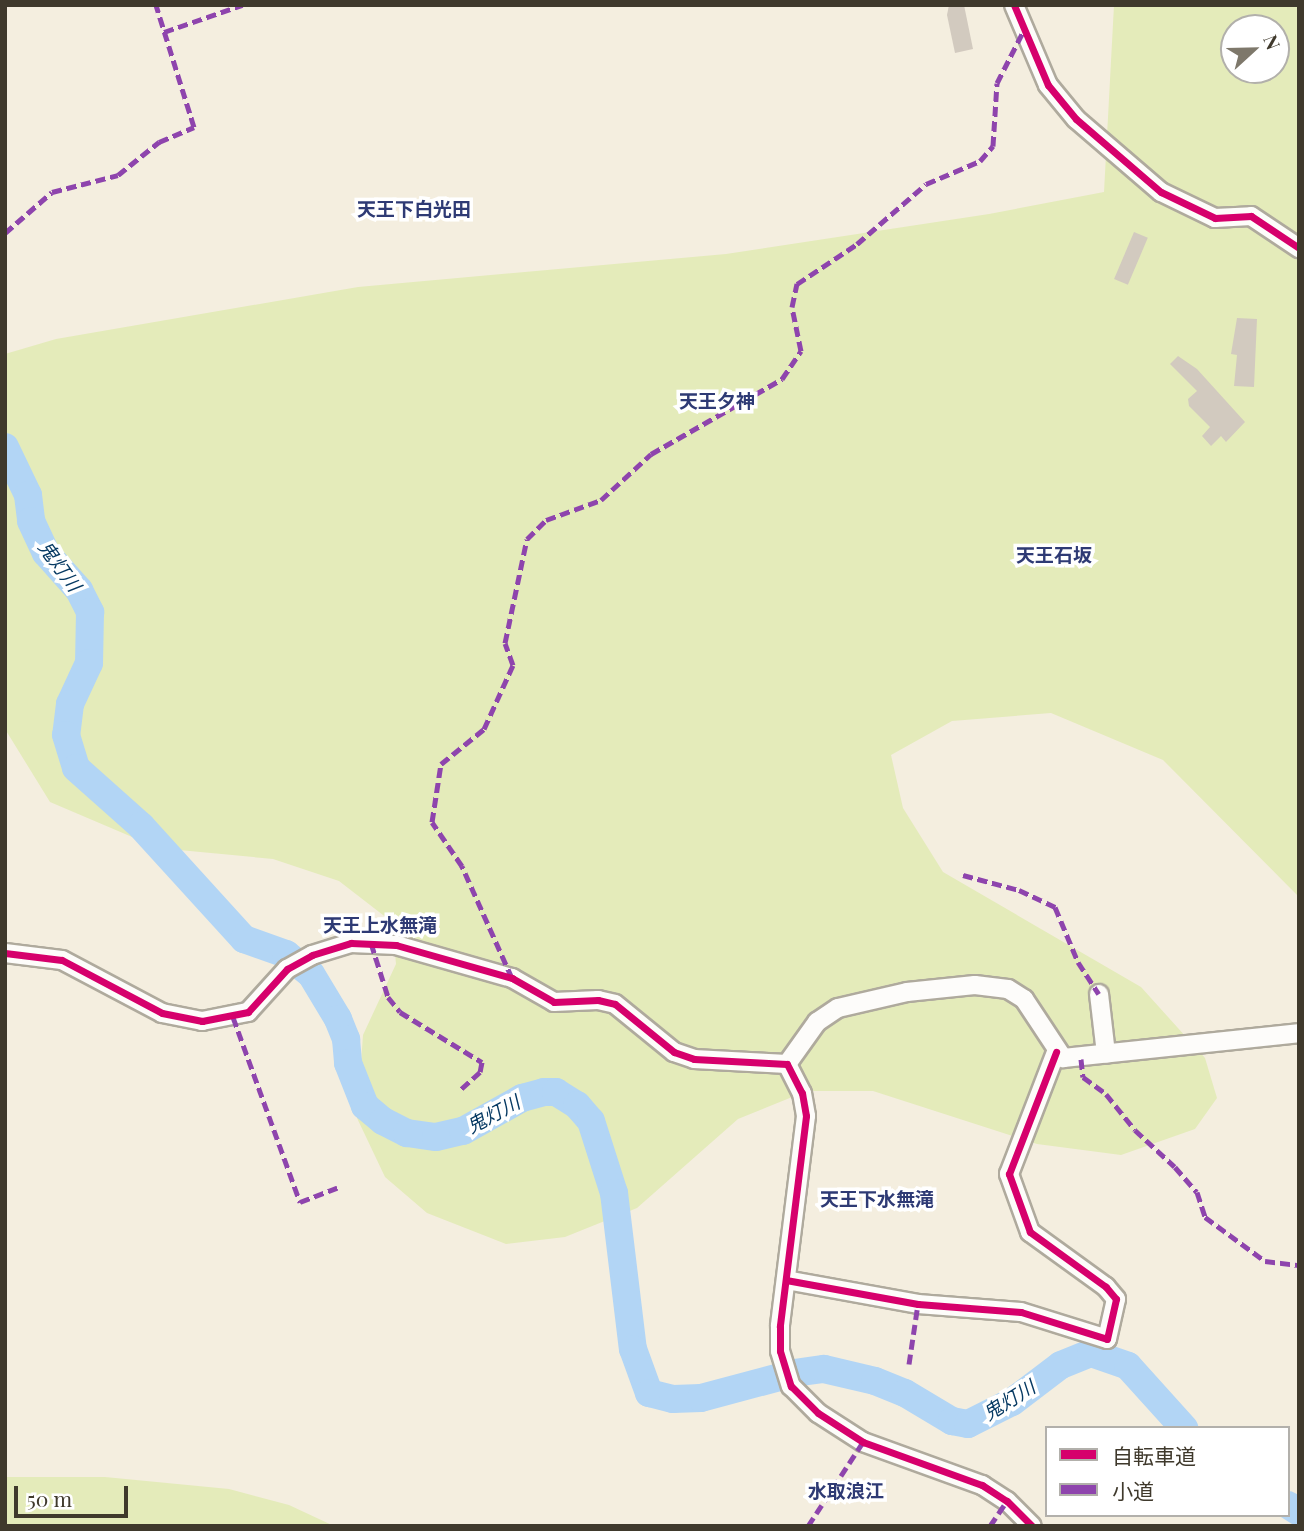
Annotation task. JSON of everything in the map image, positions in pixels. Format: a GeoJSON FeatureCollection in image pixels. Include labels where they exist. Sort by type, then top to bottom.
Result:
{"type":"FeatureCollection","features":[{"type":"Feature","properties":{"kind":"street"},"geometry":{"type":"LineString","coordinates":[[1014,5],[1048,85],[1076,119],[1161,192],[1215,218],[1251,216],[1299,248]]}},
{"type":"Feature","properties":{"kind":"street"},"geometry":{"type":"LineString","coordinates":[[5,953],[62,960],[162,1013],[202,1021],[248,1012],[287,969],[312,955],[351,943],[396,945],[512,978],[554,1002],[598,1000],[615,1004],[674,1052],[694,1059],[787,1064]]}},
{"type":"Feature","properties":{"kind":"street"},"geometry":{"type":"LineString","coordinates":[[786,1279],[918,1304],[1021,1312],[1107,1339],[1116,1299],[1106,1287],[1030,1232],[1009,1174],[1056,1052],[1041,1020],[1024,999],[1008,989],[975,985],[907,992],[838,1007],[817,1022],[787,1064]]}},
{"type":"Feature","properties":{"kind":"street"},"geometry":{"type":"LineString","coordinates":[[1099,995],[1106,1054]]}},
{"type":"Feature","properties":{"kind":"street"},"geometry":{"type":"LineString","coordinates":[[1056,1052],[1082,1059],[1106,1054],[1299,1033]]}},
{"type":"Feature","properties":{"kind":"street"},"geometry":{"type":"LineString","coordinates":[[787,1064],[802,1093],[806,1116],[779,1351],[791,1386],[804,1401],[863,1442],[982,1485],[1007,1501],[1032,1526]]}},
{"type":"Feature","properties":{"kind":"green space"},"geometry":{"type":"Polygon","coordinates":[[[1114,5],[1299,5],[1299,897],[1163,760],[1051,713],[952,721],[891,755],[903,808],[943,872],[1141,987],[1205,1058],[1217,1098],[1195,1129],[1121,1155],[1037,1144],[873,1091],[807,1091],[738,1119],[637,1208],[565,1237],[506,1244],[427,1213],[385,1177],[357,1118],[363,1035],[396,964],[392,922],[339,881],[273,859],[158,848],[50,802],[5,729],[5,354],[56,339],[358,287],[726,254],[989,214],[1104,192],[1114,5]]]}},
{"type":"Feature","properties":{"kind":"green space"},"geometry":{"type":"Polygon","coordinates":[[[5,1477],[105,1477],[229,1489],[289,1505],[334,1526],[5,1526],[5,1477]]]}},
{"type":"Feature","properties":{"kind":"building"},"geometry":{"type":"Polygon","coordinates":[[[949,5],[964,5],[973,49],[955,53],[947,15],[949,5]]]}},
{"type":"Feature","properties":{"kind":"building"},"geometry":{"type":"Polygon","coordinates":[[[1134,232],[1148,238],[1128,285],[1114,279],[1134,232]]]}},
{"type":"Feature","properties":{"kind":"building"},"geometry":{"type":"Polygon","coordinates":[[[1237,318],[1257,319],[1254,387],[1234,386],[1237,355],[1231,354],[1237,318]]]}},
{"type":"Feature","properties":{"kind":"building"},"geometry":{"type":"Polygon","coordinates":[[[1178,356],[1197,369],[1245,422],[1226,442],[1221,436],[1211,446],[1202,436],[1210,427],[1189,406],[1188,399],[1197,391],[1170,364],[1178,356]]]}},
{"type":"Feature","properties":{"kind":"waterway","name":"鬼灯川"},"geometry":{"type":"LineString","coordinates":[[5,447],[28,495],[31,521],[46,553],[79,590],[90,612],[89,663],[70,704],[66,735],[76,768],[141,826],[244,939],[286,954],[311,974],[338,1019],[346,1039],[348,1063],[365,1106],[383,1121],[407,1133],[436,1137],[463,1131],[522,1098],[544,1092],[556,1092],[577,1105],[591,1121],[614,1193],[633,1349],[649,1393],[673,1399],[701,1398],[794,1373],[824,1369],[875,1381],[905,1393],[952,1421],[968,1424],[1012,1402],[1061,1365],[1091,1353],[1128,1366],[1182,1426]]}},
{"type":"Feature","properties":{"kind":"waterway","name":"鬼灯川"},"geometry":{"type":"LineString","coordinates":[[1290,1506],[1299,1512]]}},
{"type":"Feature","properties":{"kind":"marked path"},"geometry":{"type":"LineString","coordinates":[[5,233],[52,192],[118,175],[159,142],[194,127],[156,5]]}},
{"type":"Feature","properties":{"kind":"marked path"},"geometry":{"type":"LineString","coordinates":[[164,32],[242,5]]}},
{"type":"Feature","properties":{"kind":"marked path"},"geometry":{"type":"LineString","coordinates":[[512,978],[462,866],[432,822],[441,764],[484,729],[513,665],[505,643],[527,539],[546,520],[601,500],[651,454],[782,379],[801,351],[792,307],[797,284],[857,244],[926,184],[980,161],[993,146],[997,83],[1024,30]]}},
{"type":"Feature","properties":{"kind":"marked path"},"geometry":{"type":"LineString","coordinates":[[963,875],[1019,890],[1055,907],[1078,962],[1099,994]]}},
{"type":"Feature","properties":{"kind":"marked path"},"geometry":{"type":"LineString","coordinates":[[371,943],[388,997],[400,1012],[482,1062],[480,1072],[459,1091]]}},
{"type":"Feature","properties":{"kind":"marked path"},"geometry":{"type":"LineString","coordinates":[[233,1017],[300,1202],[337,1188]]}},
{"type":"Feature","properties":{"kind":"marked path"},"geometry":{"type":"LineString","coordinates":[[1081,1059],[1083,1077],[1106,1094],[1135,1130],[1175,1167],[1197,1192],[1205,1217],[1265,1261],[1299,1265]]}},
{"type":"Feature","properties":{"kind":"marked path"},"geometry":{"type":"LineString","coordinates":[[909,1364],[918,1304]]}},
{"type":"Feature","properties":{"kind":"marked path"},"geometry":{"type":"LineString","coordinates":[[808,1526],[863,1442]]}},
{"type":"Feature","properties":{"kind":"marked path"},"geometry":{"type":"LineString","coordinates":[[990,1526],[1007,1501]]}},
{"type":"Feature","properties":{"kind":"cycle path"},"geometry":{"type":"LineString","coordinates":[[1014,5],[1048,85],[1076,119],[1161,192],[1215,218],[1251,216],[1299,248]]}},
{"type":"Feature","properties":{"kind":"cycle path"},"geometry":{"type":"LineString","coordinates":[[5,953],[62,960],[162,1013],[202,1021],[248,1012],[287,969],[312,955],[351,943],[396,945],[512,978],[554,1002],[598,1000],[615,1004],[674,1052],[694,1059],[787,1064],[802,1093],[806,1116],[780,1326],[780,1351],[791,1386],[818,1413],[863,1442],[982,1485],[1007,1501],[1032,1526]]}},
{"type":"Feature","properties":{"kind":"cycle path"},"geometry":{"type":"LineString","coordinates":[[786,1280],[918,1304],[1021,1312],[1107,1339],[1116,1299],[1106,1287],[1030,1232],[1009,1174],[1056,1052]]}},
{"type":"Feature","properties":{"kind":"district","name":"天王下白光田"},"geometry":{"type":"Point","coordinates":[414,209]}},
{"type":"Feature","properties":{"kind":"district","name":"天王夕神"},"geometry":{"type":"Point","coordinates":[717,401]}},
{"type":"Feature","properties":{"kind":"district","name":"天王石坂"},"geometry":{"type":"Point","coordinates":[1054,555]}},
{"type":"Feature","properties":{"kind":"district","name":"天王上水無滝"},"geometry":{"type":"Point","coordinates":[380,925]}},
{"type":"Feature","properties":{"kind":"district","name":"天王下水無滝"},"geometry":{"type":"Point","coordinates":[877,1199]}},
{"type":"Feature","properties":{"kind":"district","name":"水取浪江"},"geometry":{"type":"Point","coordinates":[846,1491]}}]}
